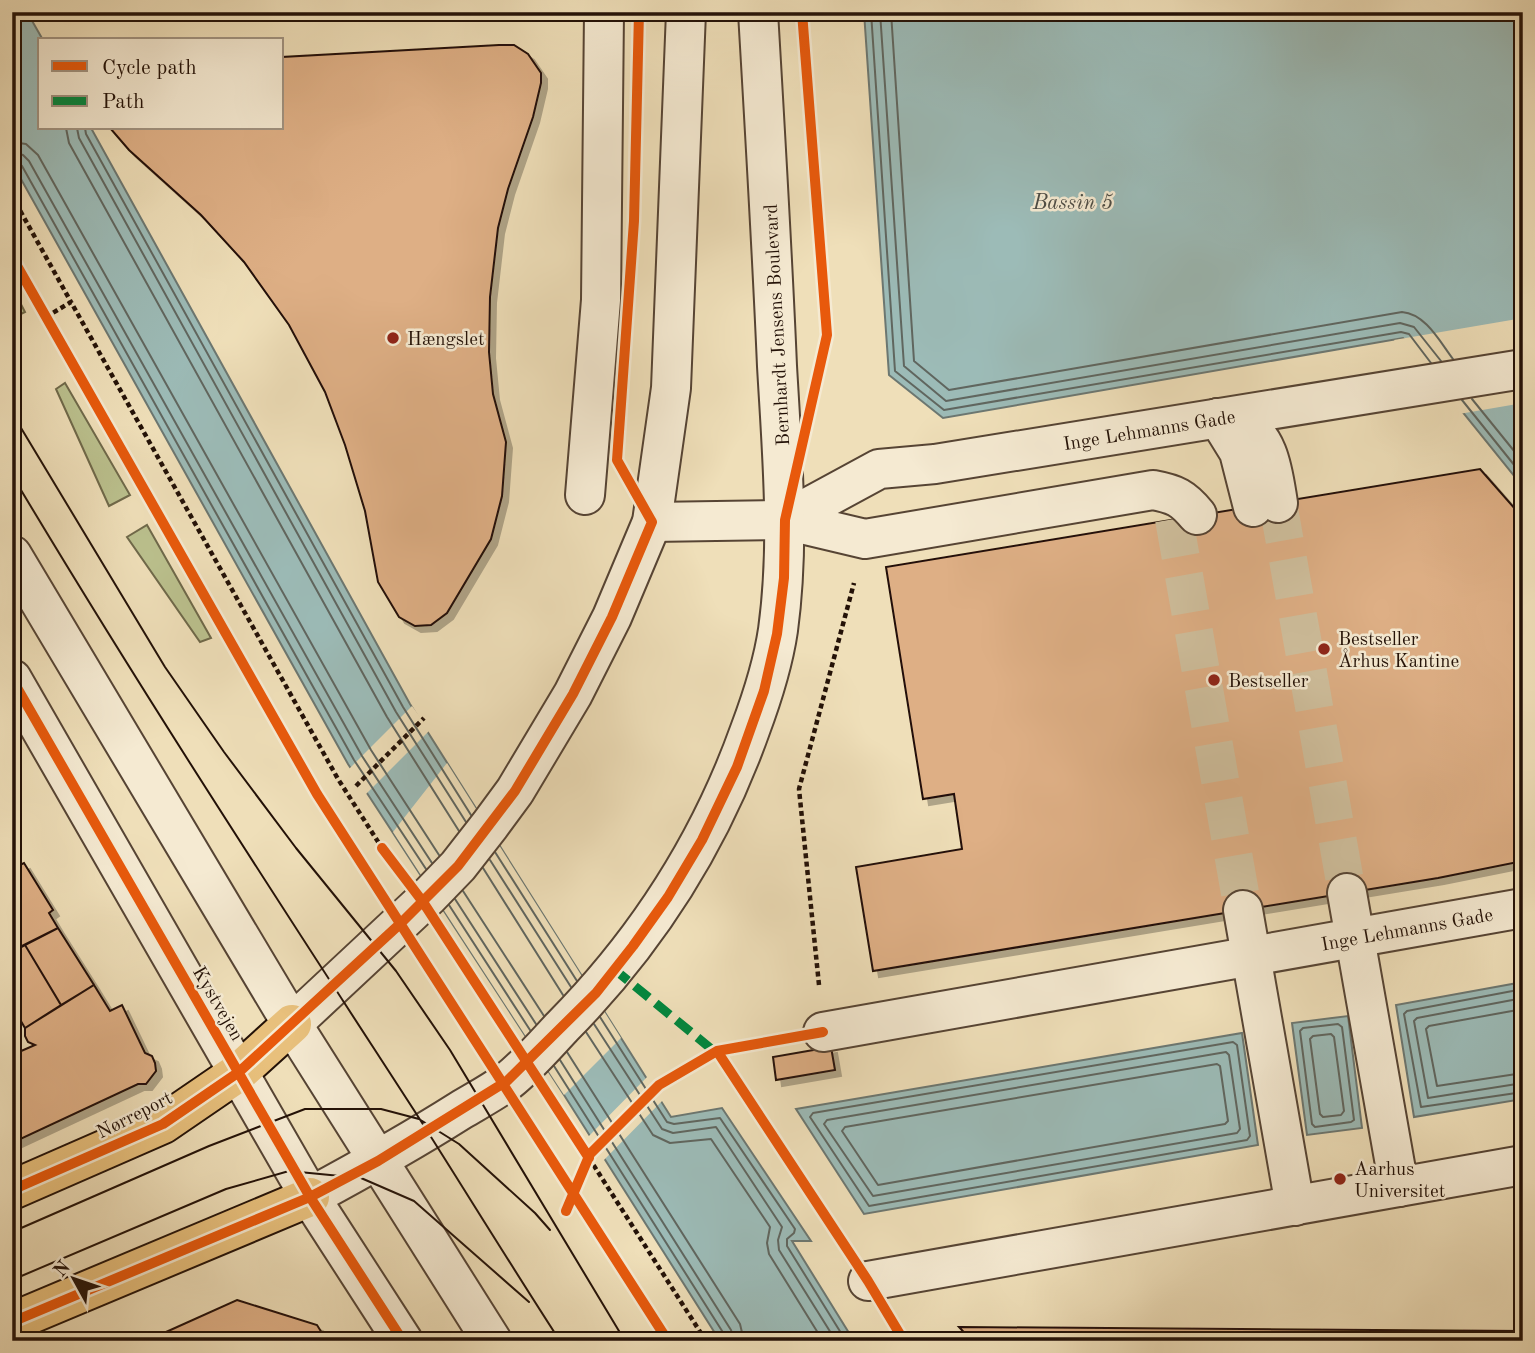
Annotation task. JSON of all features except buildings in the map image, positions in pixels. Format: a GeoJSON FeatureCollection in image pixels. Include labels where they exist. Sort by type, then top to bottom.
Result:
{"type":"FeatureCollection","features":[{"type":"Feature","properties":{"kind":"main road","name":"Nørreport"},"geometry":{"type":"LineString","coordinates":[[12,1189],[163,1124],[239,1072],[292,1024]]}},
{"type":"Feature","properties":{"kind":"main road"},"geometry":{"type":"LineString","coordinates":[[12,1322],[310,1197]]}},
{"type":"Feature","properties":{"kind":"street"},"geometry":{"type":"LineString","coordinates":[[585,495],[601,300],[604,12]]}},
{"type":"Feature","properties":{"kind":"street"},"geometry":{"type":"LineString","coordinates":[[292,1024],[458,866],[515,791],[573,694],[612,617],[652,522],[671,388],[686,12]]}},
{"type":"Feature","properties":{"kind":"street","name":"Bernhardt Jensens Boulevard"},"geometry":{"type":"LineString","coordinates":[[310,1197],[378,1161],[508,1081],[533,1057],[596,993],[634,946],[702,841],[737,767],[764,691],[777,634],[784,578],[785,520],[775,278],[758,12]]}},
{"type":"Feature","properties":{"kind":"street","name":"Inge Lehmanns Gade"},"geometry":{"type":"LineString","coordinates":[[785,520],[879,469],[935,464],[1523,369]]}},
{"type":"Feature","properties":{"kind":"street"},"geometry":{"type":"LineString","coordinates":[[1217,418],[1239,422],[1254,433],[1266,447],[1266,505]]}},
{"type":"Feature","properties":{"kind":"street","name":"Inge Lehmanns Gade"},"geometry":{"type":"LineString","coordinates":[[652,522],[785,520],[865,539],[1153,490],[1180,509]]}},
{"type":"Feature","properties":{"kind":"street"},"geometry":{"type":"LineString","coordinates":[[12,555],[292,1024],[492,1341]]}},
{"type":"Feature","properties":{"kind":"street","name":"Kystvejen"},"geometry":{"type":"LineString","coordinates":[[12,679],[310,1197],[403,1341]]}},
{"type":"Feature","properties":{"kind":"street"},"geometry":{"type":"LineString","coordinates":[[1347,893],[1399,1187]]}},
{"type":"Feature","properties":{"kind":"street","name":"Inge Lehmanns Gade"},"geometry":{"type":"LineString","coordinates":[[823,1032],[1523,908]]}},
{"type":"Feature","properties":{"kind":"street"},"geometry":{"type":"LineString","coordinates":[[1243,910],[1296,1206]]}},
{"type":"Feature","properties":{"kind":"street"},"geometry":{"type":"LineString","coordinates":[[868,1281],[1523,1165]]}},
{"type":"Feature","properties":{"kind":"path"},"geometry":{"type":"LineString","coordinates":[[12,196],[338,779],[382,848],[426,899]]}},
{"type":"Feature","properties":{"kind":"path"},"geometry":{"type":"LineString","coordinates":[[46,317],[71,302]]}},
{"type":"Feature","properties":{"kind":"path"},"geometry":{"type":"LineString","coordinates":[[39,305],[52,329]]}},
{"type":"Feature","properties":{"kind":"path"},"geometry":{"type":"LineString","coordinates":[[823,1032],[799,789],[865,539]]}},
{"type":"Feature","properties":{"kind":"path"},"geometry":{"type":"LineString","coordinates":[[356,786],[424,718]]}},
{"type":"Feature","properties":{"kind":"path"},"geometry":{"type":"LineString","coordinates":[[582,1147],[706,1341]]}},
{"type":"Feature","properties":{"kind":"green space"},"geometry":{"type":"Polygon","coordinates":[[[12,287],[25,312],[13,318],[12,316],[12,287]]]}},
{"type":"Feature","properties":{"kind":"green space"},"geometry":{"type":"Polygon","coordinates":[[[65,383],[130,495],[109,506],[56,389],[65,383]]]}},
{"type":"Feature","properties":{"kind":"green space"},"geometry":{"type":"Polygon","coordinates":[[[147,525],[211,638],[200,642],[127,537],[147,525]]]}},
{"type":"Feature","properties":{"kind":"water"},"geometry":{"type":"Polygon","coordinates":[[[12,12],[27,12],[42,38],[38,38],[38,130],[92,130],[410,704],[671,1117],[722,1108],[811,1241],[792,1241],[854,1341],[720,1341],[564,1095],[348,764],[12,163],[12,12]]]}},
{"type":"Feature","properties":{"kind":"water","name":"Bassin 5"},"geometry":{"type":"Polygon","coordinates":[[[864,12],[1523,12],[1523,487],[1403,338],[943,418],[889,375],[864,12]]]}},
{"type":"Feature","properties":{"kind":"water"},"geometry":{"type":"Polygon","coordinates":[[[1523,982],[1523,1099],[1414,1117],[1396,1005],[1523,982]]]}},
{"type":"Feature","properties":{"kind":"water"},"geometry":{"type":"Polygon","coordinates":[[[1348,1016],[1362,1128],[1307,1135],[1292,1023],[1348,1016]]]}},
{"type":"Feature","properties":{"kind":"water"},"geometry":{"type":"Polygon","coordinates":[[[1242,1033],[1258,1145],[864,1214],[796,1109],[1242,1033]]]}},
{"type":"Feature","properties":{"kind":"pier"},"geometry":{"type":"Polygon","coordinates":[[[1523,318],[1523,403],[1459,414],[1402,342],[1396,343],[1394,340],[1523,318]]]}},
{"type":"Feature","properties":{"kind":"pier"},"geometry":{"type":"Polygon","coordinates":[[[412,706],[430,730],[365,795],[348,770],[412,706]]]}},
{"type":"Feature","properties":{"kind":"pier"},"geometry":{"type":"Polygon","coordinates":[[[447,763],[621,1038],[564,1095],[393,832],[447,763]]]}},
{"type":"Feature","properties":{"kind":"pier"},"geometry":{"type":"Polygon","coordinates":[[[649,1075],[664,1099],[602,1162],[587,1138],[649,1075]]]}},
{"type":"Feature","properties":{"kind":"tunnel"},"geometry":{"type":"LineString","coordinates":[[1278,503],[1347,893]]}},
{"type":"Feature","properties":{"kind":"tunnel"},"geometry":{"type":"LineString","coordinates":[[1174,519],[1243,910]]}},
{"type":"Feature","properties":{"kind":"tram line"},"geometry":{"type":"LineString","coordinates":[[12,413],[165,667],[296,848],[396,971],[450,1050],[625,1341]]}},
{"type":"Feature","properties":{"kind":"tram line"},"geometry":{"type":"LineString","coordinates":[[12,475],[162,718],[560,1341]]}},
{"type":"Feature","properties":{"kind":"tram line"},"geometry":{"type":"LineString","coordinates":[[12,1232],[209,1146],[305,1109],[381,1109],[419,1119],[459,1144],[550,1230]]}},
{"type":"Feature","properties":{"kind":"tram line"},"geometry":{"type":"LineString","coordinates":[[12,1280],[226,1189],[289,1171],[361,1178],[414,1201],[529,1302]]}},
{"type":"Feature","properties":{"kind":"marked path"},"geometry":{"type":"LineString","coordinates":[[614,969],[720,1056]]}},
{"type":"Feature","properties":{"kind":"cycle path"},"geometry":{"type":"LineString","coordinates":[[12,1190],[163,1124],[239,1072],[401,923],[458,866],[515,791],[573,694],[612,617],[652,522],[617,460],[634,221],[639,12]]}},
{"type":"Feature","properties":{"kind":"cycle path"},"geometry":{"type":"LineString","coordinates":[[12,1322],[310,1197],[378,1161],[507,1081],[596,993],[668,897],[702,840],[737,767],[764,691],[777,634],[784,578],[785,520],[827,335],[802,12]]}},
{"type":"Feature","properties":{"kind":"cycle path"},"geometry":{"type":"LineString","coordinates":[[12,257],[317,794],[668,1341]]}},
{"type":"Feature","properties":{"kind":"cycle path"},"geometry":{"type":"LineString","coordinates":[[12,679],[310,1197],[403,1341]]}},
{"type":"Feature","properties":{"kind":"cycle path"},"geometry":{"type":"LineString","coordinates":[[382,848],[423,902],[589,1158]]}},
{"type":"Feature","properties":{"kind":"cycle path"},"geometry":{"type":"LineString","coordinates":[[566,1211],[590,1154],[659,1085],[717,1051],[823,1032]]}},
{"type":"Feature","properties":{"kind":"cycle path"},"geometry":{"type":"LineString","coordinates":[[717,1051],[868,1281],[904,1341]]}},
{"type":"Feature","properties":{"kind":"place","name":"Hængslet"},"geometry":{"type":"Point","coordinates":[393,338]}},
{"type":"Feature","properties":{"kind":"place","name":"Bestseller Århus Kantine"},"geometry":{"type":"Point","coordinates":[1324,649]}},
{"type":"Feature","properties":{"kind":"place","name":"Bestseller"},"geometry":{"type":"Point","coordinates":[1214,680]}},
{"type":"Feature","properties":{"kind":"place","name":"Aarhus Universitet"},"geometry":{"type":"Point","coordinates":[1340,1179]}}]}
